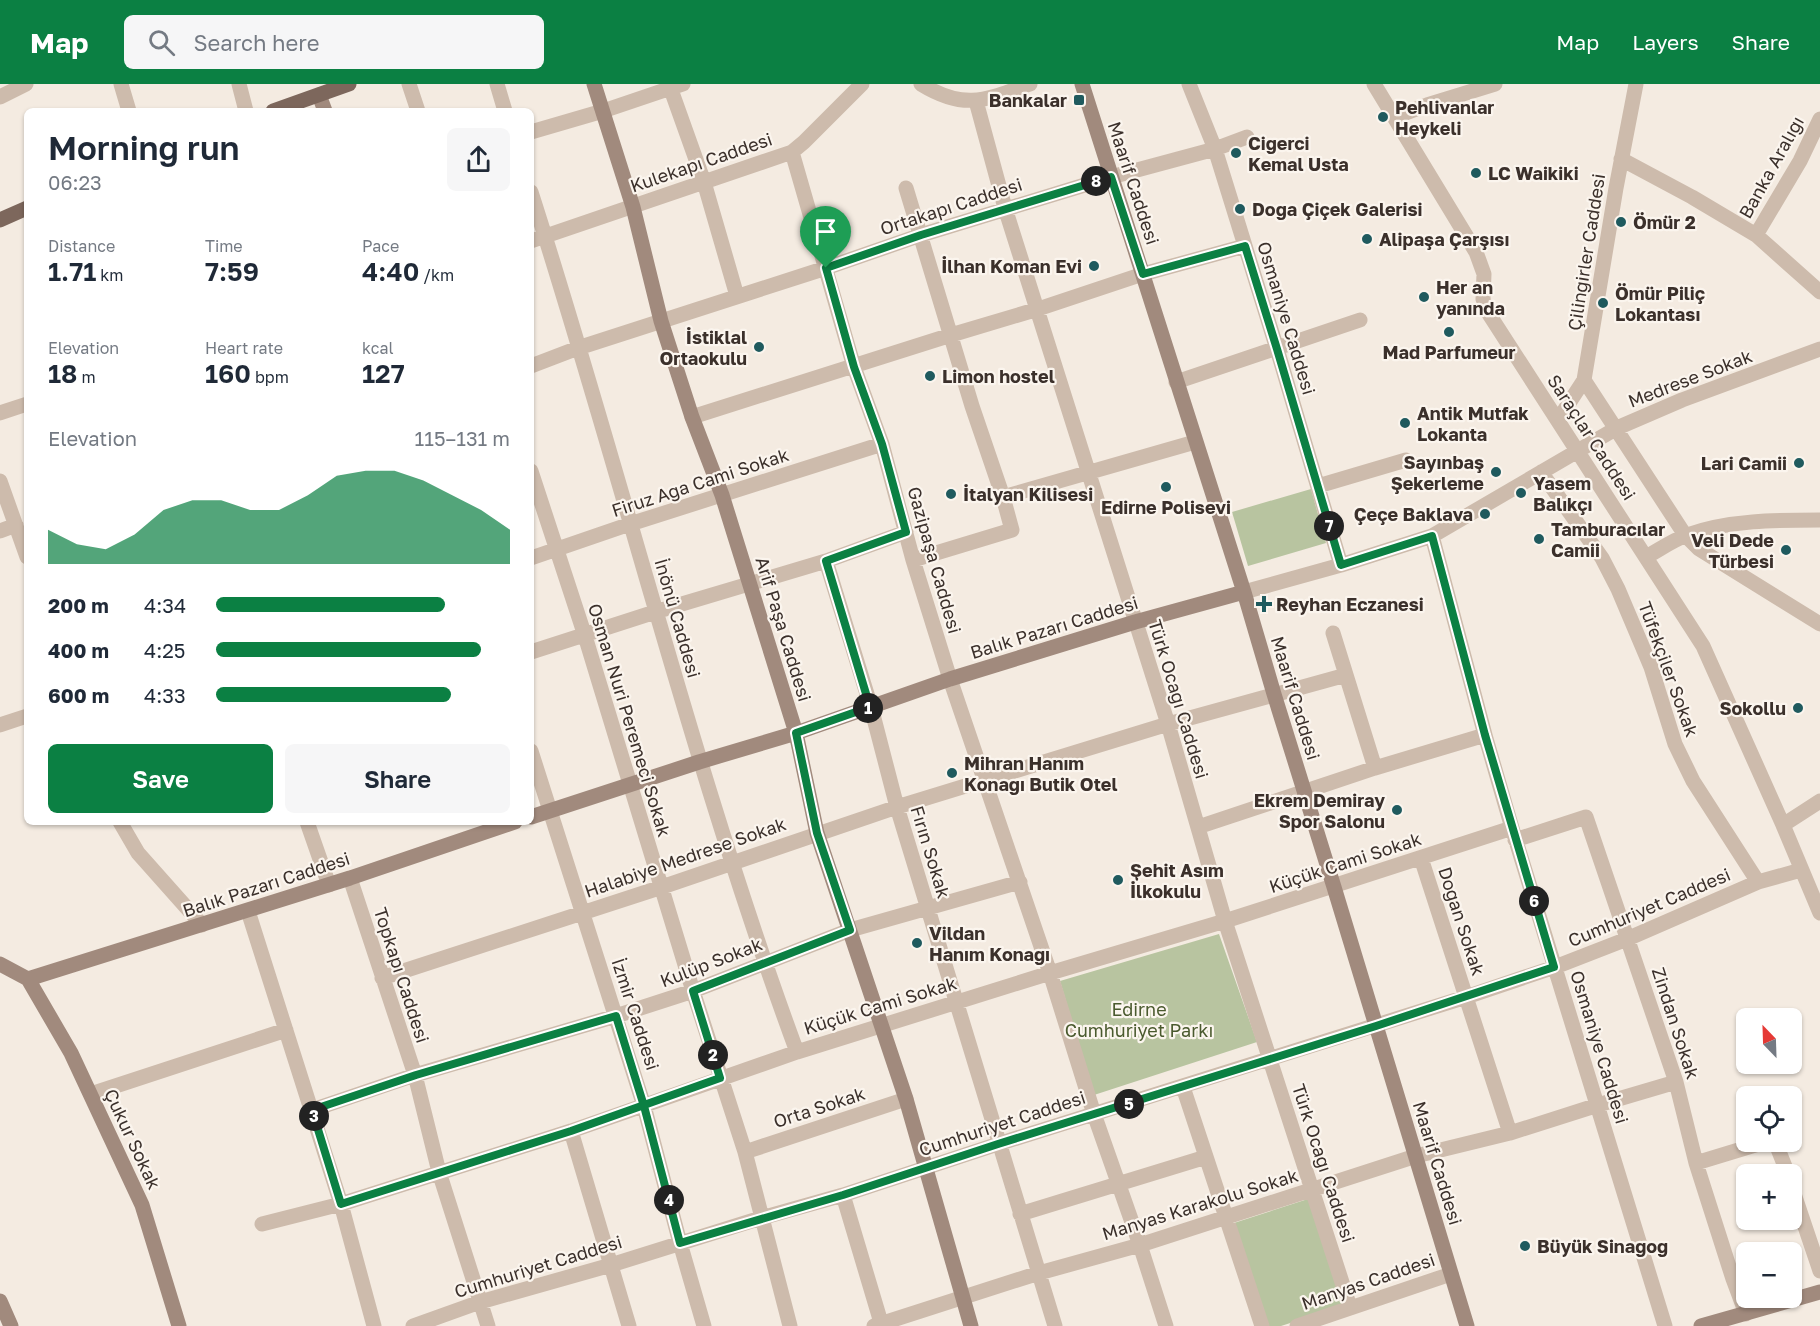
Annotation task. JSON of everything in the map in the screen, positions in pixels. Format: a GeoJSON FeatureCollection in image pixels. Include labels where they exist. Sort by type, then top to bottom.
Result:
{"type":"FeatureCollection","features":[{"type":"Feature","properties":{"kind":"main road"},"geometry":{"type":"LineString","coordinates":[[279,108],[317,89],[349,84]]}},
{"type":"Feature","properties":{"kind":"main road"},"geometry":{"type":"LineString","coordinates":[[0,220],[24,209]]}},
{"type":"Feature","properties":{"kind":"street"},"geometry":{"type":"LineString","coordinates":[[0,96],[26,84]]}},
{"type":"Feature","properties":{"kind":"street"},"geometry":{"type":"LineString","coordinates":[[121,84],[128,108]]}},
{"type":"Feature","properties":{"kind":"street"},"geometry":{"type":"LineString","coordinates":[[238,84],[245,108]]}},
{"type":"Feature","properties":{"kind":"street"},"geometry":{"type":"LineString","coordinates":[[409,84],[417,108]]}},
{"type":"Feature","properties":{"kind":"street"},"geometry":{"type":"LineString","coordinates":[[497,84],[505,108]]}},
{"type":"Feature","properties":{"kind":"street","name":"Arif Paşa Caddesi"},"geometry":{"type":"LineString","coordinates":[[594,84],[633,207],[662,321],[692,417],[722,495],[796,733],[817,833],[906,1099],[971,1326]]}},
{"type":"Feature","properties":{"kind":"street","name":"Kulekapı Caddesi"},"geometry":{"type":"LineString","coordinates":[[538,238],[792,152],[862,84]]}},
{"type":"Feature","properties":{"kind":"street"},"geometry":{"type":"LineString","coordinates":[[921,84],[943,96],[960,101],[992,98],[1030,84]]}},
{"type":"Feature","properties":{"kind":"street","name":"Maarif Caddesi"},"geometry":{"type":"LineString","coordinates":[[1082,84],[1244,592],[1467,1326]]}},
{"type":"Feature","properties":{"kind":"street","name":"Osmaniye Caddesi"},"geometry":{"type":"LineString","coordinates":[[1189,84],[1215,150],[1341,565]]}},
{"type":"Feature","properties":{"kind":"street","name":"Saraçlar Caddesi"},"geometry":{"type":"LineString","coordinates":[[1374,84],[1476,252],[1484,274],[1483,299],[1487,311],[1703,646],[1820,913]]}},
{"type":"Feature","properties":{"kind":"street"},"geometry":{"type":"LineString","coordinates":[[1395,117],[1495,84]]}},
{"type":"Feature","properties":{"kind":"street","name":"Çilingirler Caddesi"},"geometry":{"type":"LineString","coordinates":[[1558,420],[1584,380],[1636,84]]}},
{"type":"Feature","properties":{"kind":"street"},"geometry":{"type":"LineString","coordinates":[[534,131],[603,111],[674,86],[737,296]]}},
{"type":"Feature","properties":{"kind":"street"},"geometry":{"type":"LineString","coordinates":[[317,89],[324,108]]}},
{"type":"Feature","properties":{"kind":"street","name":"Türk Ocağı Caddesi"},"geometry":{"type":"LineString","coordinates":[[976,101],[1005,208],[1168,724],[1225,921],[1350,1307]]}},
{"type":"Feature","properties":{"kind":"street","name":"Banka Aralığı"},"geometry":{"type":"LineString","coordinates":[[1756,235],[1800,161],[1820,119]]}},
{"type":"Feature","properties":{"kind":"street","name":"Ortakapı Caddesi"},"geometry":{"type":"LineString","coordinates":[[534,365],[578,348],[1005,208],[1215,150],[1247,137]]}},
{"type":"Feature","properties":{"kind":"street","name":"Gazipaşa Caddesi"},"geometry":{"type":"LineString","coordinates":[[792,152],[854,367],[882,444],[913,560],[950,679],[1020,882],[1094,1114],[1166,1326]]}},
{"type":"Feature","properties":{"kind":"street"},"geometry":{"type":"LineString","coordinates":[[1622,159],[1702,202],[1756,235],[1820,290]]}},
{"type":"Feature","properties":{"kind":"street"},"geometry":{"type":"LineString","coordinates":[[906,188],[1012,530],[913,560]]}},
{"type":"Feature","properties":{"kind":"street","name":"İnönü Caddesi"},"geometry":{"type":"LineString","coordinates":[[534,212],[538,238],[578,348],[699,762],[796,1052]]}},
{"type":"Feature","properties":{"kind":"street"},"geometry":{"type":"LineString","coordinates":[[692,417],[1143,274],[1245,246]]}},
{"type":"Feature","properties":{"kind":"street"},"geometry":{"type":"LineString","coordinates":[[1176,382],[1360,320]]}},
{"type":"Feature","properties":{"kind":"street","name":"Medrese Sokak"},"geometry":{"type":"LineString","coordinates":[[1577,451],[1617,428],[1682,400],[1820,349]]}},
{"type":"Feature","properties":{"kind":"street"},"geometry":{"type":"LineString","coordinates":[[1584,380],[1685,535],[1699,549],[1820,624]]}},
{"type":"Feature","properties":{"kind":"street"},"geometry":{"type":"LineString","coordinates":[[0,413],[24,405]]}},
{"type":"Feature","properties":{"kind":"street"},"geometry":{"type":"LineString","coordinates":[[1003,497],[1195,442]]}},
{"type":"Feature","properties":{"kind":"street","name":"Firuz Ağa Cami Sokak"},"geometry":{"type":"LineString","coordinates":[[534,557],[882,444]]}},
{"type":"Feature","properties":{"kind":"street","name":"Balık Pazarı Caddesi"},"geometry":{"type":"LineString","coordinates":[[534,816],[796,733],[950,679],[1135,622],[1341,565],[1432,536],[1577,451]]}},
{"type":"Feature","properties":{"kind":"street"},"geometry":{"type":"LineString","coordinates":[[1318,486],[1406,460]]}},
{"type":"Feature","properties":{"kind":"street","name":"Tüfekçiler Sokak"},"geometry":{"type":"LineString","coordinates":[[1541,472],[1602,558],[1618,589],[1651,667],[1675,744],[1694,781],[1758,882]]}},
{"type":"Feature","properties":{"kind":"street","name":"Osman Nuri Peremeci Sokak"},"geometry":{"type":"LineString","coordinates":[[534,480],[585,636],[693,991],[745,1152],[790,1326]]}},
{"type":"Feature","properties":{"kind":"street"},"geometry":{"type":"LineString","coordinates":[[0,481],[24,548]]}},
{"type":"Feature","properties":{"kind":"street"},"geometry":{"type":"LineString","coordinates":[[1646,557],[1685,535],[1717,527],[1820,520]]}},
{"type":"Feature","properties":{"kind":"street"},"geometry":{"type":"LineString","coordinates":[[0,531],[16,525]]}},
{"type":"Feature","properties":{"kind":"street"},"geometry":{"type":"LineString","coordinates":[[534,651],[826,561],[906,532]]}},
{"type":"Feature","properties":{"kind":"street","name":"Osmaniye Caddesi"},"geometry":{"type":"LineString","coordinates":[[1432,536],[1514,834],[1665,1326]]}},
{"type":"Feature","properties":{"kind":"street","name":"Fırın Sokak"},"geometry":{"type":"LineString","coordinates":[[826,561],[897,807],[998,1144],[1040,1273],[1054,1326]]}},
{"type":"Feature","properties":{"kind":"street"},"geometry":{"type":"LineString","coordinates":[[1333,633],[1375,768]]}},
{"type":"Feature","properties":{"kind":"street","name":"Halabiye Medrese Sokak"},"geometry":{"type":"LineString","coordinates":[[382,978],[662,887],[897,807],[1168,724],[1346,675]]}},
{"type":"Feature","properties":{"kind":"street"},"geometry":{"type":"LineString","coordinates":[[0,725],[24,717]]}},
{"type":"Feature","properties":{"kind":"street"},"geometry":{"type":"LineString","coordinates":[[1198,827],[1375,768],[1485,735]]}},
{"type":"Feature","properties":{"kind":"street","name":"İzmir Caddesi"},"geometry":{"type":"LineString","coordinates":[[534,761],[644,1106],[704,1326]]}},
{"type":"Feature","properties":{"kind":"street"},"geometry":{"type":"LineString","coordinates":[[1783,825],[1820,801]]}},
{"type":"Feature","properties":{"kind":"street","name":"Zindan Sokak"},"geometry":{"type":"LineString","coordinates":[[1514,834],[1586,817],[1676,1082],[1696,1163],[1746,1314]]}},
{"type":"Feature","properties":{"kind":"street"},"geometry":{"type":"LineString","coordinates":[[122,825],[138,853],[202,925]]}},
{"type":"Feature","properties":{"kind":"street"},"geometry":{"type":"LineString","coordinates":[[308,825],[329,885]]}},
{"type":"Feature","properties":{"kind":"street","name":"Balık Pazarı Caddesi"},"geometry":{"type":"LineString","coordinates":[[28,979],[329,885],[506,825]]}},
{"type":"Feature","properties":{"kind":"street","name":"Küçük Cami Sokak"},"geometry":{"type":"LineString","coordinates":[[262,1224],[341,1204],[571,1131],[796,1052],[882,1025],[1225,921],[1421,858],[1514,834]]}},
{"type":"Feature","properties":{"kind":"street","name":"Doğan Sokak"},"geometry":{"type":"LineString","coordinates":[[1421,858],[1510,1133]]}},
{"type":"Feature","properties":{"kind":"street","name":"Cumhuriyet Caddesi"},"geometry":{"type":"LineString","coordinates":[[413,1326],[480,1302],[843,1195],[1466,997],[1628,939],[1758,882],[1801,870]]}},
{"type":"Feature","properties":{"kind":"street","name":"Topkapı Caddesi"},"geometry":{"type":"LineString","coordinates":[[350,878],[416,1075],[439,1172],[488,1326]]}},
{"type":"Feature","properties":{"kind":"street","name":"Kulüp Sokak"},"geometry":{"type":"LineString","coordinates":[[312,1110],[416,1075],[693,991],[850,930],[1020,882]]}},
{"type":"Feature","properties":{"kind":"street"},"geometry":{"type":"LineString","coordinates":[[248,911],[341,1204],[374,1326]]}},
{"type":"Feature","properties":{"kind":"street"},"geometry":{"type":"LineString","coordinates":[[0,964],[28,979]]}},
{"type":"Feature","properties":{"kind":"street","name":"Çukur Sokak"},"geometry":{"type":"LineString","coordinates":[[28,979],[71,1053],[142,1205],[179,1326]]}},
{"type":"Feature","properties":{"kind":"street"},"geometry":{"type":"LineString","coordinates":[[91,1094],[286,1030]]}},
{"type":"Feature","properties":{"kind":"street","name":"Manyas Karakolu Sokak"},"geometry":{"type":"LineString","coordinates":[[879,1325],[1040,1273],[1140,1245],[1416,1156],[1510,1133],[1676,1082]]}},
{"type":"Feature","properties":{"kind":"street"},"geometry":{"type":"LineString","coordinates":[[1183,1087],[1262,1326]]}},
{"type":"Feature","properties":{"kind":"street","name":"Orta Sokak"},"geometry":{"type":"LineString","coordinates":[[745,1152],[906,1099]]}},
{"type":"Feature","properties":{"kind":"street"},"geometry":{"type":"LineString","coordinates":[[571,1131],[629,1326]]}},
{"type":"Feature","properties":{"kind":"street"},"geometry":{"type":"LineString","coordinates":[[1696,1163],[1736,1151]]}},
{"type":"Feature","properties":{"kind":"street"},"geometry":{"type":"LineString","coordinates":[[1020,1214],[1206,1157]]}},
{"type":"Feature","properties":{"kind":"street"},"geometry":{"type":"LineString","coordinates":[[843,1195],[879,1325]]}},
{"type":"Feature","properties":{"kind":"street"},"geometry":{"type":"LineString","coordinates":[[1802,1218],[1820,1271]]}},
{"type":"Feature","properties":{"kind":"street","name":"Manyas Caddesi"},"geometry":{"type":"LineString","coordinates":[[1297,1326],[1451,1274]]}},
{"type":"Feature","properties":{"kind":"street"},"geometry":{"type":"LineString","coordinates":[[1701,1326],[1820,1292]]}},
{"type":"Feature","properties":{"kind":"street"},"geometry":{"type":"LineString","coordinates":[[0,1301],[11,1326]]}},
{"type":"Feature","properties":{"kind":"green space"},"geometry":{"type":"Polygon","coordinates":[[[1311,489],[1326,543],[1248,566],[1232,512],[1311,489]]]}},
{"type":"Feature","properties":{"kind":"green space","name":"Edirne Cumhuriyet Parkı"},"geometry":{"type":"Polygon","coordinates":[[[1219,934],[1257,1042],[1094,1095],[1060,981],[1219,934]]]}},
{"type":"Feature","properties":{"kind":"green space"},"geometry":{"type":"Polygon","coordinates":[[[1311,1198],[1346,1305],[1281,1326],[1267,1326],[1234,1223],[1311,1198]]]}},
{"type":"Feature","properties":{"kind":"place","name":"Bankalar"},"geometry":{"type":"Point","coordinates":[1079,100]}},
{"type":"Feature","properties":{"kind":"place","name":"Pehlivanlar Heykeli"},"geometry":{"type":"Point","coordinates":[1383,117]}},
{"type":"Feature","properties":{"kind":"place","name":"Ciğerci Kemal Usta"},"geometry":{"type":"Point","coordinates":[1236,153]}},
{"type":"Feature","properties":{"kind":"place","name":"LC Waikiki"},"geometry":{"type":"Point","coordinates":[1476,173]}},
{"type":"Feature","properties":{"kind":"place","name":"Doğa Çiçek Galerisi"},"geometry":{"type":"Point","coordinates":[1240,209]}},
{"type":"Feature","properties":{"kind":"place","name":"Ömür 2"},"geometry":{"type":"Point","coordinates":[1621,222]}},
{"type":"Feature","properties":{"kind":"place","name":"Alipaşa Çarşısı"},"geometry":{"type":"Point","coordinates":[1367,239]}},
{"type":"Feature","properties":{"kind":"place","name":"İlhan Koman Evi"},"geometry":{"type":"Point","coordinates":[1094,266]}},
{"type":"Feature","properties":{"kind":"place","name":"Her an yanında"},"geometry":{"type":"Point","coordinates":[1424,297]}},
{"type":"Feature","properties":{"kind":"place","name":"Ömür Piliç Lokantası"},"geometry":{"type":"Point","coordinates":[1603,303]}},
{"type":"Feature","properties":{"kind":"place","name":"Mad Parfumeur"},"geometry":{"type":"Point","coordinates":[1449,332]}},
{"type":"Feature","properties":{"kind":"place","name":"İstiklal Ortaokulu"},"geometry":{"type":"Point","coordinates":[759,347]}},
{"type":"Feature","properties":{"kind":"place","name":"Limon hostel"},"geometry":{"type":"Point","coordinates":[930,376]}},
{"type":"Feature","properties":{"kind":"place","name":"Antik Mutfak Lokanta"},"geometry":{"type":"Point","coordinates":[1405,423]}},
{"type":"Feature","properties":{"kind":"place","name":"Lari Camii"},"geometry":{"type":"Point","coordinates":[1799,463]}},
{"type":"Feature","properties":{"kind":"place","name":"Sayınbaş Şekerleme"},"geometry":{"type":"Point","coordinates":[1496,472]}},
{"type":"Feature","properties":{"kind":"place","name":"Edirne Polisevi"},"geometry":{"type":"Point","coordinates":[1166,487]}},
{"type":"Feature","properties":{"kind":"place","name":"Yasem Balıkçı"},"geometry":{"type":"Point","coordinates":[1521,493]}},
{"type":"Feature","properties":{"kind":"place","name":"İtalyan Kilisesi"},"geometry":{"type":"Point","coordinates":[951,494]}},
{"type":"Feature","properties":{"kind":"place","name":"Çeçe Baklava"},"geometry":{"type":"Point","coordinates":[1485,514]}},
{"type":"Feature","properties":{"kind":"place","name":"Tamburacılar Camii"},"geometry":{"type":"Point","coordinates":[1539,539]}},
{"type":"Feature","properties":{"kind":"place","name":"Veli Dede Türbesi"},"geometry":{"type":"Point","coordinates":[1786,550]}},
{"type":"Feature","properties":{"kind":"place","name":"Reyhan Eczanesi"},"geometry":{"type":"Point","coordinates":[1264,604]}},
{"type":"Feature","properties":{"kind":"place","name":"Sokollu"},"geometry":{"type":"Point","coordinates":[1798,708]}},
{"type":"Feature","properties":{"kind":"place","name":"Mihran Hanım Konağı Butik Otel"},"geometry":{"type":"Point","coordinates":[952,773]}},
{"type":"Feature","properties":{"kind":"place","name":"Ekrem Demiray Spor Salonu"},"geometry":{"type":"Point","coordinates":[1397,810]}},
{"type":"Feature","properties":{"kind":"place","name":"Şehit Asım İlkokulu"},"geometry":{"type":"Point","coordinates":[1118,880]}},
{"type":"Feature","properties":{"kind":"place","name":"Vildan Hanım Konağı"},"geometry":{"type":"Point","coordinates":[917,943]}},
{"type":"Feature","properties":{"kind":"place","name":"Büyük Sinagog"},"geometry":{"type":"Point","coordinates":[1525,1246]}},
{"type":"Feature","properties":{"kind":"route"},"geometry":{"type":"LineString","coordinates":[[826,268],[854,367],[882,444],[906,532],[826,561],[870,707],[796,733],[817,833],[850,930],[693,991],[720,1078],[644,1106],[571,1131],[341,1204],[312,1110],[416,1075],[616,1016],[644,1106],[680,1243],[843,1195],[1376,1026],[1554,967],[1485,735],[1432,536],[1341,565],[1245,246],[1143,274],[1111,177],[1005,208],[826,268]]}}]}
